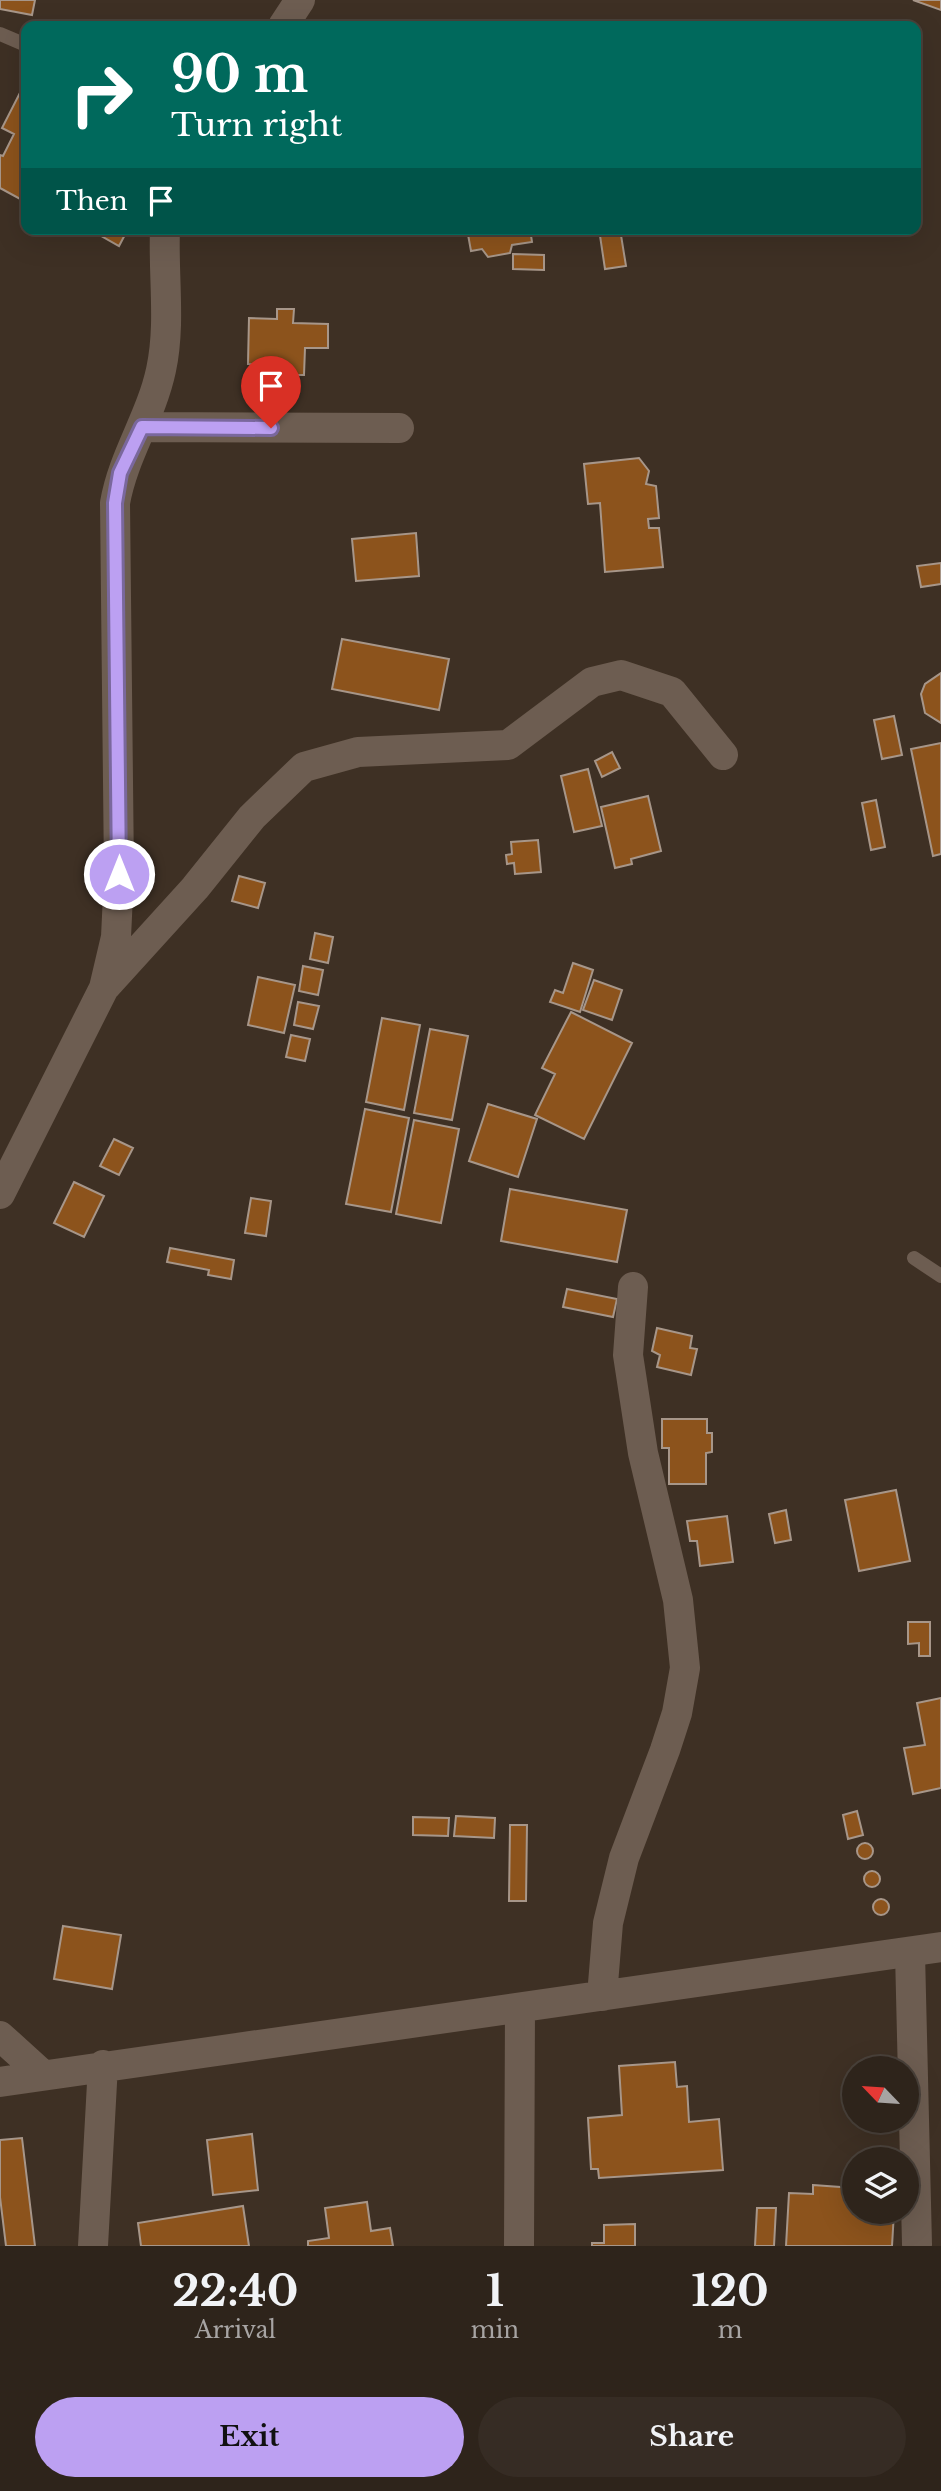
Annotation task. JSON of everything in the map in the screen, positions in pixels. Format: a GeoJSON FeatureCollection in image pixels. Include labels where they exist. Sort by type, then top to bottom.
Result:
{"type":"FeatureCollection","features":[{"type":"Feature","properties":{"kind":"street"},"geometry":{"type":"LineString","coordinates":[[285,21],[300,0]]}},
{"type":"Feature","properties":{"kind":"street"},"geometry":{"type":"LineString","coordinates":[[0,1194],[104,988],[116,937],[119,874],[115,503],[120,473],[142,427],[161,370],[166,334],[165,235]]}},
{"type":"Feature","properties":{"kind":"street"},"geometry":{"type":"LineString","coordinates":[[142,427],[399,428]]}},
{"type":"Feature","properties":{"kind":"street"},"geometry":{"type":"LineString","coordinates":[[104,988],[195,888],[252,817],[304,766],[358,752],[508,745],[592,682],[621,675],[672,692],[723,755]]}},
{"type":"Feature","properties":{"kind":"street"},"geometry":{"type":"LineString","coordinates":[[601,1996],[608,1923],[624,1858],[669,1738],[685,1668],[678,1600],[643,1453],[628,1354],[633,1287]]}},
{"type":"Feature","properties":{"kind":"street"},"geometry":{"type":"LineString","coordinates":[[0,2082],[103,2065],[941,1947]]}},
{"type":"Feature","properties":{"kind":"street"},"geometry":{"type":"LineString","coordinates":[[910,1953],[917,2244]]}},
{"type":"Feature","properties":{"kind":"street"},"geometry":{"type":"LineString","coordinates":[[519,2246],[520,2008]]}},
{"type":"Feature","properties":{"kind":"street"},"geometry":{"type":"LineString","coordinates":[[0,2036],[42,2074]]}},
{"type":"Feature","properties":{"kind":"street"},"geometry":{"type":"LineString","coordinates":[[93,2246],[103,2065]]}},
{"type":"Feature","properties":{"kind":"lane"},"geometry":{"type":"LineString","coordinates":[[0,34],[21,44]]}},
{"type":"Feature","properties":{"kind":"lane"},"geometry":{"type":"LineString","coordinates":[[914,1258],[941,1276]]}},
{"type":"Feature","properties":{"kind":"building"},"geometry":{"type":"Polygon","coordinates":[[[0,0],[35,0],[32,15],[0,9],[0,0]]]}},
{"type":"Feature","properties":{"kind":"building"},"geometry":{"type":"Polygon","coordinates":[[[913,0],[941,0],[941,10],[913,0]]]}},
{"type":"Feature","properties":{"kind":"building"},"geometry":{"type":"Polygon","coordinates":[[[21,91],[21,199],[0,188],[0,155],[3,156],[14,134],[2,128],[21,91]]]}},
{"type":"Feature","properties":{"kind":"building"},"geometry":{"type":"Polygon","coordinates":[[[100,235],[125,235],[119,246],[100,235]]]}},
{"type":"Feature","properties":{"kind":"building"},"geometry":{"type":"Polygon","coordinates":[[[468,235],[531,235],[532,242],[512,245],[510,253],[488,257],[482,249],[471,251],[468,235]]]}},
{"type":"Feature","properties":{"kind":"building"},"geometry":{"type":"Polygon","coordinates":[[[600,235],[621,235],[626,266],[605,269],[600,235]]]}},
{"type":"Feature","properties":{"kind":"building"},"geometry":{"type":"Polygon","coordinates":[[[513,254],[544,255],[544,270],[513,269],[513,254]]]}},
{"type":"Feature","properties":{"kind":"building"},"geometry":{"type":"Polygon","coordinates":[[[277,309],[294,309],[293,323],[328,324],[328,348],[305,348],[304,375],[275,375],[275,365],[248,364],[249,318],[277,319],[277,309]]]}},
{"type":"Feature","properties":{"kind":"building"},"geometry":{"type":"Polygon","coordinates":[[[639,458],[649,471],[646,484],[656,486],[659,518],[648,519],[649,528],[659,528],[663,567],[605,572],[600,503],[588,504],[584,464],[639,458]]]}},
{"type":"Feature","properties":{"kind":"building"},"geometry":{"type":"Polygon","coordinates":[[[416,533],[419,576],[356,581],[352,539],[416,533]]]}},
{"type":"Feature","properties":{"kind":"building"},"geometry":{"type":"Polygon","coordinates":[[[941,563],[941,584],[921,587],[917,566],[941,563]]]}},
{"type":"Feature","properties":{"kind":"building"},"geometry":{"type":"Polygon","coordinates":[[[342,639],[449,659],[439,710],[332,689],[342,639]]]}},
{"type":"Feature","properties":{"kind":"building"},"geometry":{"type":"Polygon","coordinates":[[[941,673],[941,723],[925,713],[921,694],[925,684],[941,673]]]}},
{"type":"Feature","properties":{"kind":"building"},"geometry":{"type":"Polygon","coordinates":[[[894,716],[902,755],[882,759],[874,720],[894,716]]]}},
{"type":"Feature","properties":{"kind":"building"},"geometry":{"type":"Polygon","coordinates":[[[941,743],[941,854],[933,856],[911,749],[941,743]]]}},
{"type":"Feature","properties":{"kind":"building"},"geometry":{"type":"Polygon","coordinates":[[[612,752],[620,768],[602,777],[595,761],[612,752]]]}},
{"type":"Feature","properties":{"kind":"building"},"geometry":{"type":"Polygon","coordinates":[[[588,769],[602,826],[574,832],[561,776],[588,769]]]}},
{"type":"Feature","properties":{"kind":"building"},"geometry":{"type":"Polygon","coordinates":[[[648,796],[661,851],[631,859],[632,864],[615,868],[601,807],[648,796]]]}},
{"type":"Feature","properties":{"kind":"building"},"geometry":{"type":"Polygon","coordinates":[[[876,800],[885,847],[871,850],[862,803],[876,800]]]}},
{"type":"Feature","properties":{"kind":"building"},"geometry":{"type":"Polygon","coordinates":[[[538,840],[541,872],[515,874],[514,863],[507,864],[506,855],[512,854],[511,842],[538,840]]]}},
{"type":"Feature","properties":{"kind":"building"},"geometry":{"type":"Polygon","coordinates":[[[239,876],[265,883],[258,908],[232,901],[239,876]]]}},
{"type":"Feature","properties":{"kind":"building"},"geometry":{"type":"Polygon","coordinates":[[[315,933],[333,937],[328,963],[310,959],[315,933]]]}},
{"type":"Feature","properties":{"kind":"building"},"geometry":{"type":"Polygon","coordinates":[[[573,963],[593,970],[580,1012],[550,1002],[555,990],[563,993],[573,963]]]}},
{"type":"Feature","properties":{"kind":"building"},"geometry":{"type":"Polygon","coordinates":[[[303,966],[323,970],[318,995],[299,991],[303,966]]]}},
{"type":"Feature","properties":{"kind":"building"},"geometry":{"type":"Polygon","coordinates":[[[258,977],[295,985],[284,1033],[248,1025],[258,977]]]}},
{"type":"Feature","properties":{"kind":"building"},"geometry":{"type":"Polygon","coordinates":[[[594,980],[622,990],[612,1020],[583,1010],[594,980]]]}},
{"type":"Feature","properties":{"kind":"building"},"geometry":{"type":"Polygon","coordinates":[[[298,1002],[319,1006],[313,1029],[294,1025],[298,1002]]]}},
{"type":"Feature","properties":{"kind":"building"},"geometry":{"type":"Polygon","coordinates":[[[571,1012],[632,1043],[584,1139],[535,1115],[555,1074],[542,1068],[571,1012]]]}},
{"type":"Feature","properties":{"kind":"building"},"geometry":{"type":"Polygon","coordinates":[[[382,1018],[420,1025],[404,1110],[366,1102],[382,1018]]]}},
{"type":"Feature","properties":{"kind":"building"},"geometry":{"type":"Polygon","coordinates":[[[430,1029],[468,1036],[452,1120],[414,1113],[430,1029]]]}},
{"type":"Feature","properties":{"kind":"building"},"geometry":{"type":"Polygon","coordinates":[[[291,1035],[310,1039],[305,1061],[286,1057],[291,1035]]]}},
{"type":"Feature","properties":{"kind":"building"},"geometry":{"type":"Polygon","coordinates":[[[488,1104],[537,1119],[518,1177],[469,1161],[488,1104]]]}},
{"type":"Feature","properties":{"kind":"building"},"geometry":{"type":"Polygon","coordinates":[[[365,1109],[409,1118],[391,1212],[346,1204],[365,1109]]]}},
{"type":"Feature","properties":{"kind":"building"},"geometry":{"type":"Polygon","coordinates":[[[414,1120],[459,1129],[441,1223],[396,1214],[414,1120]]]}},
{"type":"Feature","properties":{"kind":"building"},"geometry":{"type":"Polygon","coordinates":[[[114,1139],[133,1148],[119,1175],[100,1166],[114,1139]]]}},
{"type":"Feature","properties":{"kind":"building"},"geometry":{"type":"Polygon","coordinates":[[[74,1182],[104,1196],[84,1237],[54,1223],[74,1182]]]}},
{"type":"Feature","properties":{"kind":"building"},"geometry":{"type":"Polygon","coordinates":[[[510,1189],[627,1210],[617,1262],[501,1241],[510,1189]]]}},
{"type":"Feature","properties":{"kind":"building"},"geometry":{"type":"Polygon","coordinates":[[[251,1198],[271,1201],[266,1236],[245,1233],[251,1198]]]}},
{"type":"Feature","properties":{"kind":"building"},"geometry":{"type":"Polygon","coordinates":[[[170,1248],[234,1260],[231,1279],[208,1275],[209,1270],[167,1262],[170,1248]]]}},
{"type":"Feature","properties":{"kind":"building"},"geometry":{"type":"Polygon","coordinates":[[[567,1289],[617,1299],[613,1317],[563,1307],[567,1289]]]}},
{"type":"Feature","properties":{"kind":"building"},"geometry":{"type":"Polygon","coordinates":[[[657,1328],[692,1336],[690,1348],[697,1349],[691,1375],[657,1367],[660,1355],[652,1351],[657,1328]]]}},
{"type":"Feature","properties":{"kind":"building"},"geometry":{"type":"Polygon","coordinates":[[[662,1419],[707,1419],[707,1433],[712,1433],[712,1452],[706,1453],[706,1484],[669,1484],[669,1448],[662,1448],[662,1419]]]}},
{"type":"Feature","properties":{"kind":"building"},"geometry":{"type":"Polygon","coordinates":[[[896,1490],[910,1561],[859,1571],[845,1500],[896,1490]]]}},
{"type":"Feature","properties":{"kind":"building"},"geometry":{"type":"Polygon","coordinates":[[[786,1510],[791,1540],[775,1543],[769,1514],[786,1510]]]}},
{"type":"Feature","properties":{"kind":"building"},"geometry":{"type":"Polygon","coordinates":[[[727,1516],[733,1562],[700,1566],[697,1541],[690,1541],[687,1521],[727,1516]]]}},
{"type":"Feature","properties":{"kind":"building"},"geometry":{"type":"Polygon","coordinates":[[[908,1622],[930,1622],[930,1656],[919,1656],[919,1643],[908,1644],[908,1622]]]}},
{"type":"Feature","properties":{"kind":"building"},"geometry":{"type":"Polygon","coordinates":[[[941,1698],[941,1788],[913,1794],[904,1748],[925,1745],[917,1703],[941,1698]]]}},
{"type":"Feature","properties":{"kind":"building"},"geometry":{"type":"Polygon","coordinates":[[[857,1811],[863,1835],[848,1839],[843,1815],[857,1811]]]}},
{"type":"Feature","properties":{"kind":"building"},"geometry":{"type":"Polygon","coordinates":[[[456,1816],[495,1818],[494,1838],[454,1836],[456,1816]]]}},
{"type":"Feature","properties":{"kind":"building"},"geometry":{"type":"Polygon","coordinates":[[[413,1817],[449,1818],[448,1836],[413,1835],[413,1817]]]}},
{"type":"Feature","properties":{"kind":"building"},"geometry":{"type":"Polygon","coordinates":[[[510,1825],[527,1825],[526,1901],[509,1901],[510,1825]]]}},
{"type":"Feature","properties":{"kind":"building"},"geometry":{"type":"Polygon","coordinates":[[[862,1843],[868,1843],[873,1851],[871,1857],[862,1859],[857,1854],[857,1848],[862,1843]]]}},
{"type":"Feature","properties":{"kind":"building"},"geometry":{"type":"Polygon","coordinates":[[[869,1871],[875,1871],[880,1879],[878,1885],[869,1887],[864,1882],[864,1876],[869,1871]]]}},
{"type":"Feature","properties":{"kind":"building"},"geometry":{"type":"Polygon","coordinates":[[[878,1899],[884,1899],[889,1907],[887,1913],[878,1915],[873,1910],[873,1904],[878,1899]]]}},
{"type":"Feature","properties":{"kind":"building"},"geometry":{"type":"Polygon","coordinates":[[[63,1926],[121,1935],[112,1989],[54,1979],[63,1926]]]}},
{"type":"Feature","properties":{"kind":"building"},"geometry":{"type":"Polygon","coordinates":[[[675,2062],[677,2087],[687,2086],[689,2122],[719,2119],[723,2170],[599,2178],[598,2169],[591,2169],[588,2118],[622,2115],[619,2066],[675,2062]]]}},
{"type":"Feature","properties":{"kind":"building"},"geometry":{"type":"Polygon","coordinates":[[[252,2134],[258,2190],[213,2195],[207,2140],[252,2134]]]}},
{"type":"Feature","properties":{"kind":"building"},"geometry":{"type":"Polygon","coordinates":[[[22,2138],[35,2246],[6,2246],[0,2197],[0,2140],[22,2138]]]}},
{"type":"Feature","properties":{"kind":"building"},"geometry":{"type":"Polygon","coordinates":[[[813,2185],[842,2187],[842,2224],[893,2224],[892,2246],[786,2246],[789,2193],[813,2194],[813,2185]]]}},
{"type":"Feature","properties":{"kind":"building"},"geometry":{"type":"Polygon","coordinates":[[[367,2202],[371,2231],[390,2228],[393,2246],[308,2246],[308,2241],[329,2238],[325,2208],[367,2202]]]}},
{"type":"Feature","properties":{"kind":"building"},"geometry":{"type":"Polygon","coordinates":[[[243,2206],[249,2246],[141,2246],[138,2223],[243,2206]]]}},
{"type":"Feature","properties":{"kind":"building"},"geometry":{"type":"Polygon","coordinates":[[[757,2208],[776,2208],[774,2246],[755,2246],[757,2208]]]}},
{"type":"Feature","properties":{"kind":"building"},"geometry":{"type":"Polygon","coordinates":[[[635,2224],[635,2246],[592,2246],[592,2243],[604,2243],[604,2225],[635,2224]]]}},
{"type":"Feature","properties":{"kind":"route"},"geometry":{"type":"LineString","coordinates":[[119,874],[115,503],[120,473],[142,427],[271,428]]}}]}
